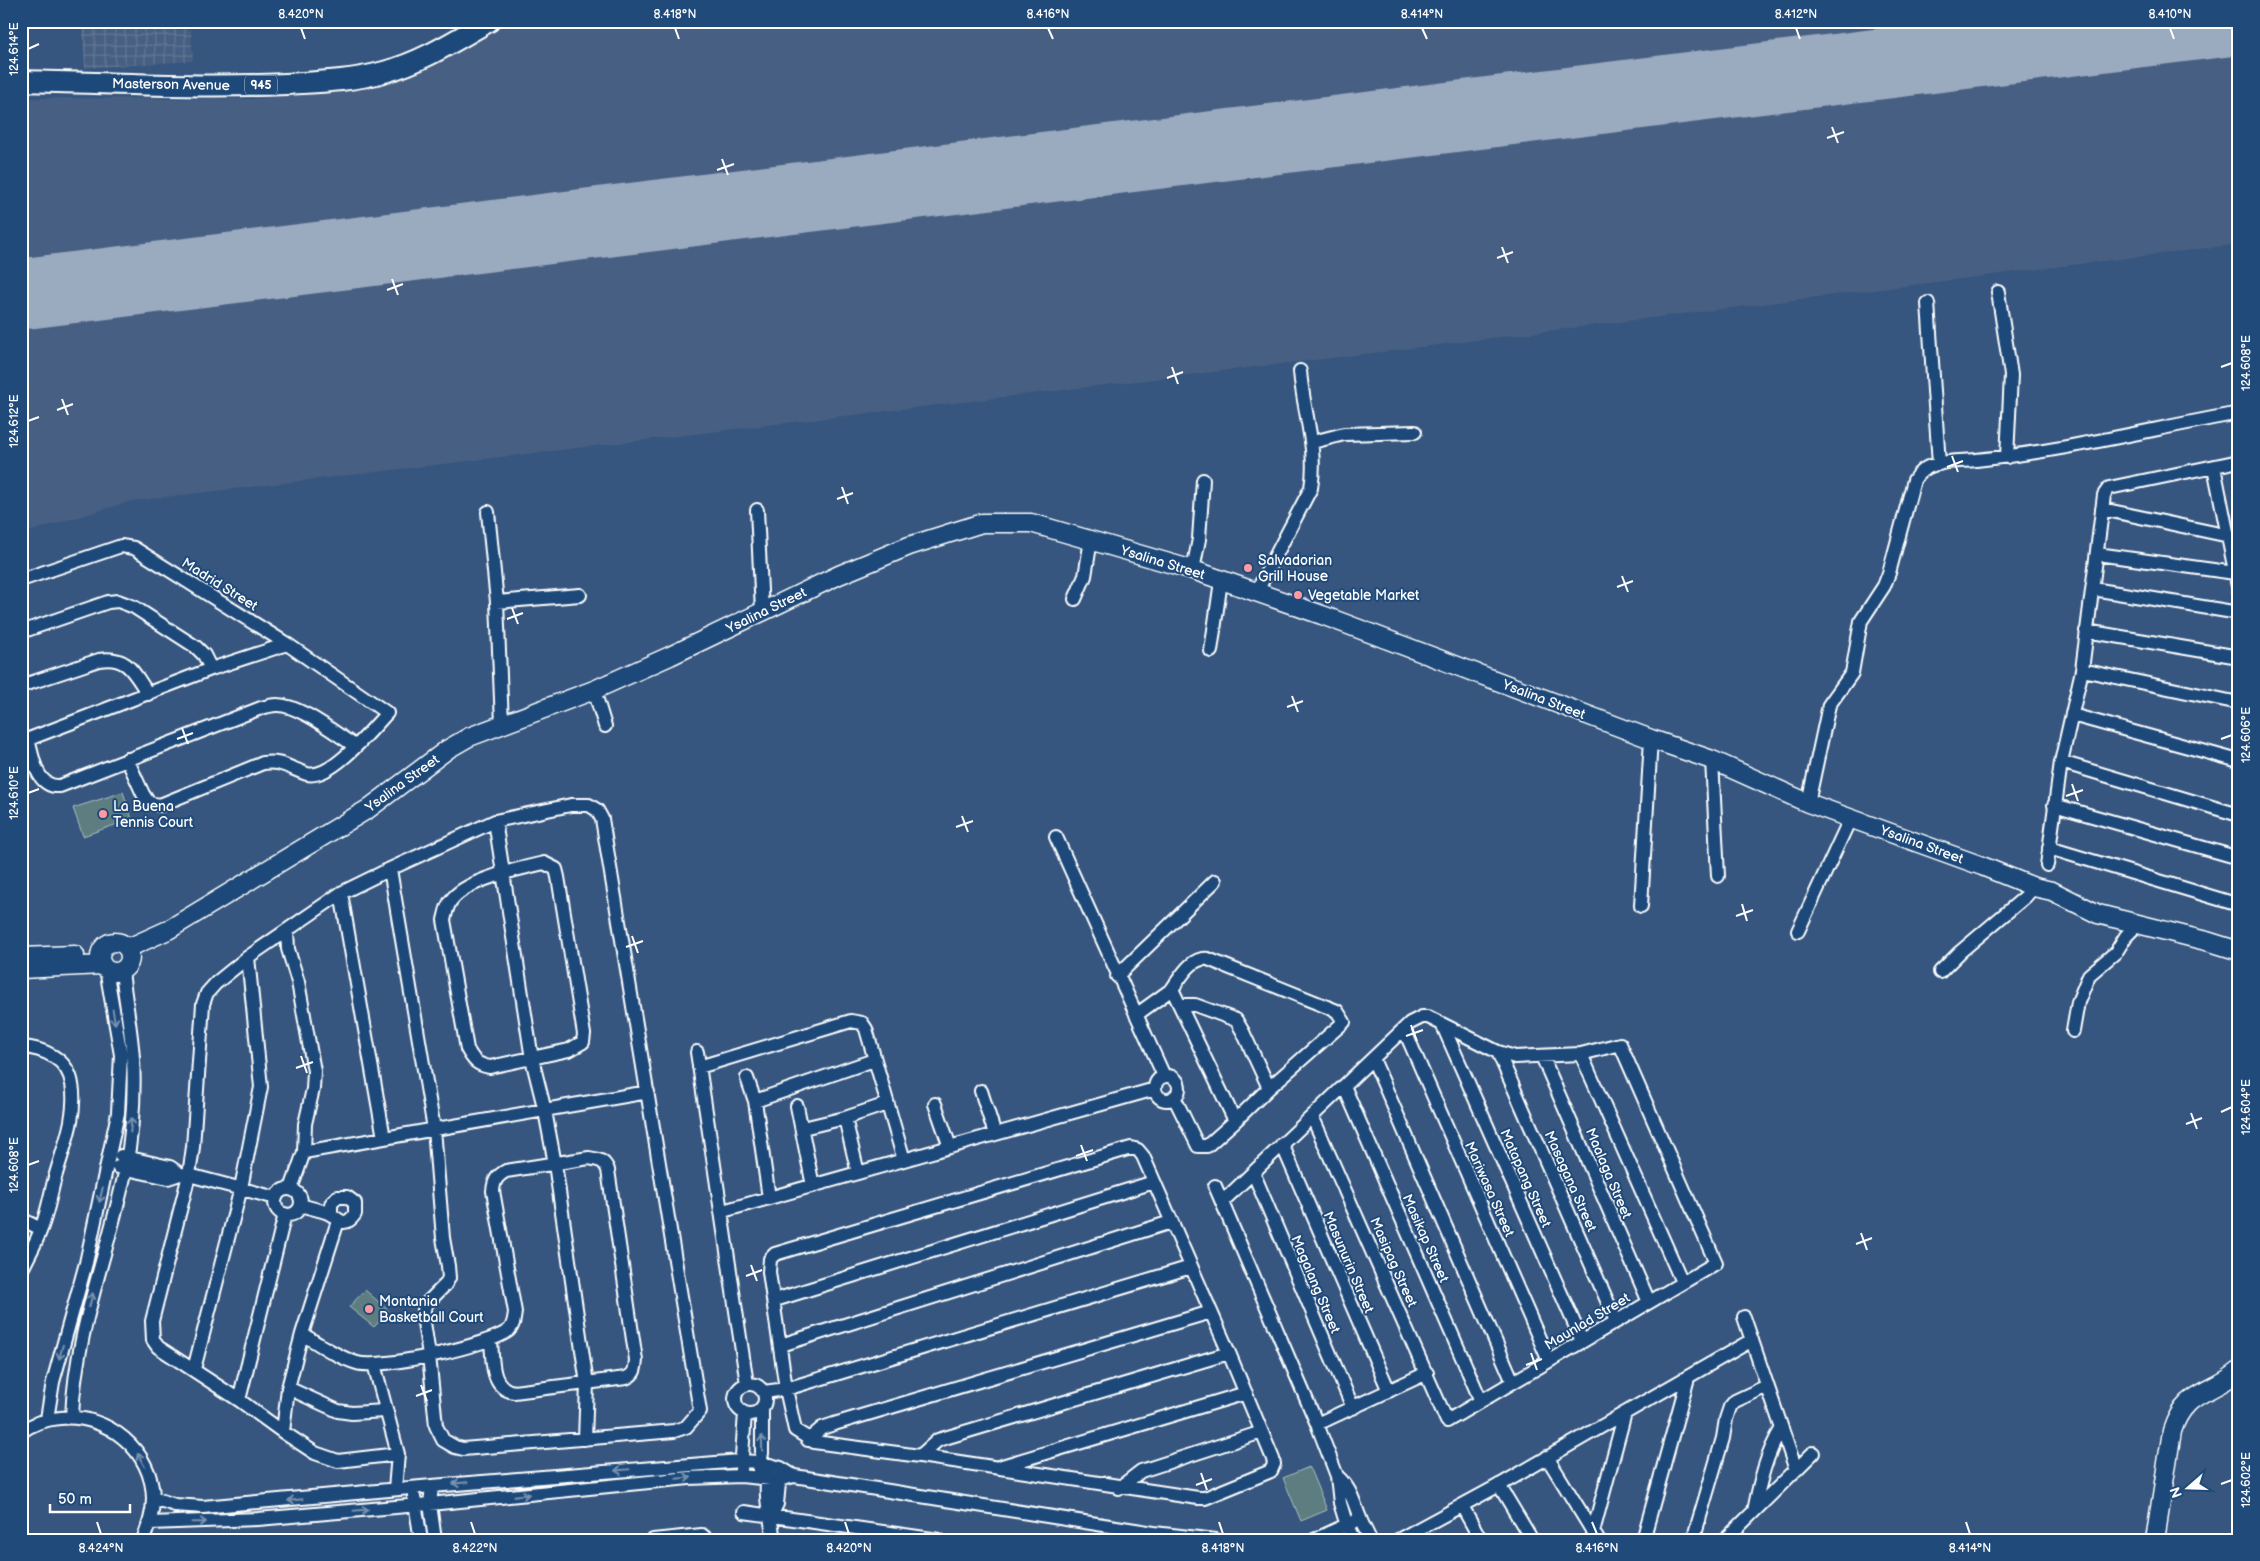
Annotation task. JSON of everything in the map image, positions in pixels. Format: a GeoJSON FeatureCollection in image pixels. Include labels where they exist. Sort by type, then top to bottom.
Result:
{"type":"FeatureCollection","features":[{"type":"Feature","properties":{"kind":"main road","name":"Masterson Avenue"},"geometry":{"type":"LineString","coordinates":[[21,82],[252,86],[350,79],[382,73],[432,54],[489,21]]}},
{"type":"Feature","properties":{"kind":"street"},"geometry":{"type":"LineString","coordinates":[[1998,292],[2011,375],[2007,457]]}},
{"type":"Feature","properties":{"kind":"street"},"geometry":{"type":"LineString","coordinates":[[1928,303],[1939,464]]}},
{"type":"Feature","properties":{"kind":"street"},"geometry":{"type":"LineString","coordinates":[[1256,593],[1311,488],[1314,472],[1312,442],[1301,387],[1300,371]]}},
{"type":"Feature","properties":{"kind":"street"},"geometry":{"type":"LineString","coordinates":[[1808,803],[1828,706],[1852,673],[1861,621],[1884,586],[1914,480],[1919,471],[1939,464],[2007,457],[2095,443],[2239,413]]}},
{"type":"Feature","properties":{"kind":"street"},"geometry":{"type":"LineString","coordinates":[[1312,442],[1344,434],[1414,432]]}},
{"type":"Feature","properties":{"kind":"street"},"geometry":{"type":"LineString","coordinates":[[2047,865],[2061,762],[2082,670],[2104,495],[2109,488],[2214,467],[2239,460]]}},
{"type":"Feature","properties":{"kind":"street"},"geometry":{"type":"LineString","coordinates":[[2214,467],[2239,591]]}},
{"type":"Feature","properties":{"kind":"street"},"geometry":{"type":"LineString","coordinates":[[1192,570],[1199,539],[1203,480]]}},
{"type":"Feature","properties":{"kind":"street"},"geometry":{"type":"LineString","coordinates":[[2102,509],[2229,536]]}},
{"type":"Feature","properties":{"kind":"street"},"geometry":{"type":"LineString","coordinates":[[757,510],[762,611]]}},
{"type":"Feature","properties":{"kind":"street"},"geometry":{"type":"LineString","coordinates":[[488,512],[497,602],[502,724]]}},
{"type":"Feature","properties":{"kind":"street","name":"Ysalina Street"},"geometry":{"type":"LineString","coordinates":[[128,948],[168,930],[248,880],[368,810],[457,743],[594,690],[670,656],[839,575],[909,546],[982,523],[1031,523],[1192,570],[1322,615],[1651,739],[1712,760],[1808,803],[1850,819],[1982,866],[2034,887],[2052,891],[2098,914],[2239,951]]}},
{"type":"Feature","properties":{"kind":"street"},"geometry":{"type":"LineString","coordinates":[[1075,599],[1085,576],[1091,540]]}},
{"type":"Feature","properties":{"kind":"street","name":"Madrid Street"},"geometry":{"type":"LineString","coordinates":[[21,580],[116,548],[128,546],[139,551],[287,644],[387,713],[355,746]]}},
{"type":"Feature","properties":{"kind":"street"},"geometry":{"type":"LineString","coordinates":[[2097,554],[2236,573]]}},
{"type":"Feature","properties":{"kind":"street"},"geometry":{"type":"LineString","coordinates":[[1211,651],[1222,581]]}},
{"type":"Feature","properties":{"kind":"street"},"geometry":{"type":"LineString","coordinates":[[2093,589],[2239,614]]}},
{"type":"Feature","properties":{"kind":"street"},"geometry":{"type":"LineString","coordinates":[[497,602],[580,595]]}},
{"type":"Feature","properties":{"kind":"street"},"geometry":{"type":"LineString","coordinates":[[21,632],[108,602],[124,603],[196,647],[204,655],[211,670]]}},
{"type":"Feature","properties":{"kind":"street"},"geometry":{"type":"LineString","coordinates":[[2086,631],[2239,657]]}},
{"type":"Feature","properties":{"kind":"street"},"geometry":{"type":"LineString","coordinates":[[127,759],[143,794],[149,803],[154,805],[273,762],[309,774],[320,773],[330,768],[355,746],[304,714],[277,705],[261,708],[127,759],[60,786],[45,783],[24,741],[211,670],[287,644]]}},
{"type":"Feature","properties":{"kind":"street"},"geometry":{"type":"LineString","coordinates":[[21,686],[110,658],[126,664],[134,672],[148,694]]}},
{"type":"Feature","properties":{"kind":"street"},"geometry":{"type":"LineString","coordinates":[[2082,670],[2239,702]]}},
{"type":"Feature","properties":{"kind":"street"},"geometry":{"type":"LineString","coordinates":[[594,690],[605,726]]}},
{"type":"Feature","properties":{"kind":"street"},"geometry":{"type":"LineString","coordinates":[[2072,715],[2239,760]]}},
{"type":"Feature","properties":{"kind":"street"},"geometry":{"type":"LineString","coordinates":[[1641,906],[1651,739]]}},
{"type":"Feature","properties":{"kind":"street"},"geometry":{"type":"LineString","coordinates":[[1712,760],[1718,876]]}},
{"type":"Feature","properties":{"kind":"street"},"geometry":{"type":"LineString","coordinates":[[2061,762],[2239,815]]}},
{"type":"Feature","properties":{"kind":"street"},"geometry":{"type":"LineString","coordinates":[[390,869],[434,1129],[449,1278],[445,1285],[425,1305],[423,1316],[430,1355],[436,1426],[443,1440],[463,1449],[674,1431],[686,1427],[700,1411],[602,819],[598,810],[589,805],[571,805],[495,821],[390,869],[341,893],[248,957],[207,993],[203,1004],[193,1147],[184,1175],[152,1321],[152,1340],[158,1347],[194,1369],[315,1453],[338,1461],[398,1454]]}},
{"type":"Feature","properties":{"kind":"street"},"geometry":{"type":"LineString","coordinates":[[2054,805],[2239,858]]}},
{"type":"Feature","properties":{"kind":"street"},"geometry":{"type":"LineString","coordinates":[[1798,931],[1850,819]]}},
{"type":"Feature","properties":{"kind":"street"},"geometry":{"type":"LineString","coordinates":[[495,821],[501,873],[532,1059],[545,1111],[555,1164],[586,1384],[585,1439]]}},
{"type":"Feature","properties":{"kind":"street"},"geometry":{"type":"LineString","coordinates":[[1056,837],[1117,976],[1164,1076]]}},
{"type":"Feature","properties":{"kind":"street"},"geometry":{"type":"LineString","coordinates":[[2049,848],[2239,905]]}},
{"type":"Feature","properties":{"kind":"street"},"geometry":{"type":"LineString","coordinates":[[544,863],[556,869],[584,1034],[583,1042],[569,1050],[490,1067],[480,1065],[473,1060],[467,1049],[444,920],[453,897],[465,889],[501,873],[544,863]]}},
{"type":"Feature","properties":{"kind":"street"},"geometry":{"type":"LineString","coordinates":[[1117,976],[1215,881]]}},
{"type":"Feature","properties":{"kind":"street"},"geometry":{"type":"LineString","coordinates":[[1940,972],[2034,887]]}},
{"type":"Feature","properties":{"kind":"street"},"geometry":{"type":"LineString","coordinates":[[341,893],[384,1138]]}},
{"type":"Feature","properties":{"kind":"street"},"geometry":{"type":"LineString","coordinates":[[2073,1031],[2080,994],[2089,974],[2116,952],[2126,936],[2137,925]]}},
{"type":"Feature","properties":{"kind":"street"},"geometry":{"type":"LineString","coordinates":[[287,930],[288,948],[298,982],[314,1071],[313,1089],[304,1124],[304,1152],[291,1189]]}},
{"type":"Feature","properties":{"kind":"street"},"geometry":{"type":"LineString","coordinates":[[21,957],[108,964],[126,967],[130,958],[128,948],[120,942],[110,942],[102,949],[108,964],[133,1058],[132,1116],[126,1163],[79,1349],[73,1384],[72,1417]]}},
{"type":"Feature","properties":{"kind":"street"},"geometry":{"type":"LineString","coordinates":[[194,1369],[241,1188],[261,1087],[248,957]]}},
{"type":"Feature","properties":{"kind":"street"},"geometry":{"type":"LineString","coordinates":[[1136,1015],[1172,989],[1191,964],[1201,958],[1208,959],[1337,1010],[1344,1022],[1207,1146],[1198,1146],[1174,1097]]}},
{"type":"Feature","properties":{"kind":"street"},"geometry":{"type":"LineString","coordinates":[[21,969],[108,964]]}},
{"type":"Feature","properties":{"kind":"street"},"geometry":{"type":"LineString","coordinates":[[47,1420],[53,1382],[86,1263],[118,1113],[121,1054],[108,964]]}},
{"type":"Feature","properties":{"kind":"street"},"geometry":{"type":"LineString","coordinates":[[1172,989],[1235,1121]]}},
{"type":"Feature","properties":{"kind":"street"},"geometry":{"type":"LineString","coordinates":[[1181,1006],[1195,1005],[1236,1020],[1269,1088]]}},
{"type":"Feature","properties":{"kind":"street"},"geometry":{"type":"LineString","coordinates":[[1222,1202],[1404,1029],[1422,1017],[1434,1019],[1443,1026],[1498,1052],[1515,1057],[1581,1054],[1682,1282]]}},
{"type":"Feature","properties":{"kind":"street"},"geometry":{"type":"LineString","coordinates":[[699,1067],[851,1021],[862,1023],[866,1029],[904,1160]]}},
{"type":"Feature","properties":{"kind":"street","name":"Matapang Street"},"geometry":{"type":"LineString","coordinates":[[1443,1026],[1582,1342]]}},
{"type":"Feature","properties":{"kind":"street","name":"Mariwasa Street"},"geometry":{"type":"LineString","coordinates":[[1404,1029],[1549,1361]]}},
{"type":"Feature","properties":{"kind":"street","name":"Maunlad Street"},"geometry":{"type":"LineString","coordinates":[[1447,1421],[1716,1263],[1620,1044],[1581,1054]]}},
{"type":"Feature","properties":{"kind":"street"},"geometry":{"type":"LineString","coordinates":[[21,1047],[32,1047],[50,1053],[63,1064],[72,1082],[73,1100],[71,1120],[41,1229],[21,1271]]}},
{"type":"Feature","properties":{"kind":"street"},"geometry":{"type":"LineString","coordinates":[[697,1052],[723,1211],[748,1384]]}},
{"type":"Feature","properties":{"kind":"street","name":"Masagana Street"},"geometry":{"type":"LineString","coordinates":[[1498,1052],[1616,1321]]}},
{"type":"Feature","properties":{"kind":"street","name":"Maalaga Street"},"geometry":{"type":"LineString","coordinates":[[1542,1056],[1649,1302]]}},
{"type":"Feature","properties":{"kind":"street"},"geometry":{"type":"LineString","coordinates":[[1373,1058],[1513,1382]]}},
{"type":"Feature","properties":{"kind":"street"},"geometry":{"type":"LineString","coordinates":[[755,1101],[874,1060]]}},
{"type":"Feature","properties":{"kind":"street"},"geometry":{"type":"LineString","coordinates":[[1155,1089],[1157,1081],[1164,1076],[1172,1077],[1177,1083],[1178,1091],[1174,1097]]}},
{"type":"Feature","properties":{"kind":"street"},"geometry":{"type":"LineString","coordinates":[[747,1078],[755,1101],[769,1198]]}},
{"type":"Feature","properties":{"kind":"street","name":"Masikap Street"},"geometry":{"type":"LineString","coordinates":[[1344,1086],[1481,1401]]}},
{"type":"Feature","properties":{"kind":"street"},"geometry":{"type":"LineString","coordinates":[[1155,1089],[1162,1098],[1174,1097]]}},
{"type":"Feature","properties":{"kind":"street"},"geometry":{"type":"LineString","coordinates":[[723,1211],[1155,1089]]}},
{"type":"Feature","properties":{"kind":"street"},"geometry":{"type":"LineString","coordinates":[[981,1091],[995,1134]]}},
{"type":"Feature","properties":{"kind":"street"},"geometry":{"type":"LineString","coordinates":[[304,1152],[648,1092]]}},
{"type":"Feature","properties":{"kind":"street"},"geometry":{"type":"LineString","coordinates":[[803,1128],[845,1118],[887,1104]]}},
{"type":"Feature","properties":{"kind":"street"},"geometry":{"type":"LineString","coordinates":[[936,1104],[950,1147]]}},
{"type":"Feature","properties":{"kind":"street"},"geometry":{"type":"LineString","coordinates":[[797,1106],[803,1128],[813,1186]]}},
{"type":"Feature","properties":{"kind":"street","name":"Masipag Street"},"geometry":{"type":"LineString","coordinates":[[1312,1116],[1447,1421]]}},
{"type":"Feature","properties":{"kind":"street"},"geometry":{"type":"LineString","coordinates":[[845,1118],[858,1173]]}},
{"type":"Feature","properties":{"kind":"street","name":"Masunurin Street"},"geometry":{"type":"LineString","coordinates":[[1282,1144],[1389,1391]]}},
{"type":"Feature","properties":{"kind":"street"},"geometry":{"type":"LineString","coordinates":[[1131,1148],[1138,1150],[1143,1156],[1171,1222],[1262,1432],[1274,1464],[1274,1468],[1268,1473],[1201,1498],[1119,1488],[920,1456],[828,1444],[808,1440],[796,1430],[786,1389],[782,1345],[770,1272],[770,1259],[784,1250],[1131,1148]]}},
{"type":"Feature","properties":{"kind":"street"},"geometry":{"type":"LineString","coordinates":[[302,1334],[358,1363],[374,1364],[430,1355],[491,1341],[511,1328],[515,1312],[493,1190],[494,1181],[506,1171],[594,1159],[605,1163],[608,1170],[636,1360],[632,1376],[586,1384],[514,1392],[506,1391],[501,1388],[496,1380],[491,1341]]}},
{"type":"Feature","properties":{"kind":"street"},"geometry":{"type":"LineString","coordinates":[[109,1160],[126,1163],[168,1178],[184,1175],[276,1198]]}},
{"type":"Feature","properties":{"kind":"street","name":"Magalang Street"},"geometry":{"type":"LineString","coordinates":[[1253,1172],[1352,1408]]}},
{"type":"Feature","properties":{"kind":"street"},"geometry":{"type":"LineString","coordinates":[[774,1300],[1154,1182]]}},
{"type":"Feature","properties":{"kind":"street"},"geometry":{"type":"LineString","coordinates":[[1215,1186],[1317,1424],[1337,1476],[1338,1497],[1347,1526],[1354,1540]]}},
{"type":"Feature","properties":{"kind":"street"},"geometry":{"type":"LineString","coordinates":[[291,1189],[299,1195],[301,1205],[295,1213],[285,1214],[277,1208],[276,1198],[282,1190],[291,1189]]}},
{"type":"Feature","properties":{"kind":"street"},"geometry":{"type":"LineString","coordinates":[[283,1432],[288,1388],[334,1218],[301,1205]]}},
{"type":"Feature","properties":{"kind":"street"},"geometry":{"type":"LineString","coordinates":[[239,1400],[285,1214]]}},
{"type":"Feature","properties":{"kind":"street"},"geometry":{"type":"LineString","coordinates":[[21,1219],[41,1229]]}},
{"type":"Feature","properties":{"kind":"street"},"geometry":{"type":"LineString","coordinates":[[782,1345],[1171,1222]]}},
{"type":"Feature","properties":{"kind":"street"},"geometry":{"type":"LineString","coordinates":[[764,1392],[786,1389],[1191,1267]]}},
{"type":"Feature","properties":{"kind":"street"},"geometry":{"type":"LineString","coordinates":[[808,1440],[822,1428],[834,1424],[1211,1312]]}},
{"type":"Feature","properties":{"kind":"street"},"geometry":{"type":"LineString","coordinates":[[1744,1318],[1796,1470]]}},
{"type":"Feature","properties":{"kind":"street"},"geometry":{"type":"LineString","coordinates":[[1398,1540],[1462,1506],[1752,1340]]}},
{"type":"Feature","properties":{"kind":"street"},"geometry":{"type":"LineString","coordinates":[[920,1456],[938,1440],[1229,1353]]}},
{"type":"Feature","properties":{"kind":"street"},"geometry":{"type":"LineString","coordinates":[[374,1364],[398,1454],[395,1489]]}},
{"type":"Feature","properties":{"kind":"street"},"geometry":{"type":"LineString","coordinates":[[2155,1540],[2172,1431],[2176,1418],[2187,1402],[2239,1372]]}},
{"type":"Feature","properties":{"kind":"street"},"geometry":{"type":"LineString","coordinates":[[1317,1424],[1427,1373]]}},
{"type":"Feature","properties":{"kind":"street"},"geometry":{"type":"LineString","coordinates":[[1643,1540],[1688,1378]]}},
{"type":"Feature","properties":{"kind":"street"},"geometry":{"type":"LineString","coordinates":[[762,1407],[754,1413],[746,1412],[738,1407],[736,1398],[739,1389],[748,1384],[757,1386],[764,1392],[765,1397],[762,1407],[762,1453],[777,1504],[771,1516],[774,1540]]}},
{"type":"Feature","properties":{"kind":"street"},"geometry":{"type":"LineString","coordinates":[[1694,1540],[1730,1407],[1735,1401],[1767,1386]]}},
{"type":"Feature","properties":{"kind":"street"},"geometry":{"type":"LineString","coordinates":[[288,1388],[338,1410],[352,1414],[385,1411]]}},
{"type":"Feature","properties":{"kind":"street"},"geometry":{"type":"LineString","coordinates":[[998,1468],[1246,1393]]}},
{"type":"Feature","properties":{"kind":"street"},"geometry":{"type":"LineString","coordinates":[[741,1476],[740,1461],[746,1412]]}},
{"type":"Feature","properties":{"kind":"street"},"geometry":{"type":"LineString","coordinates":[[1596,1536],[1625,1413]]}},
{"type":"Feature","properties":{"kind":"street"},"geometry":{"type":"LineString","coordinates":[[21,1432],[47,1420],[72,1417],[97,1421],[119,1433],[137,1451],[148,1474],[153,1498],[150,1523],[143,1540]]}},
{"type":"Feature","properties":{"kind":"street"},"geometry":{"type":"LineString","coordinates":[[1754,1511],[1767,1458],[1772,1444],[1782,1428]]}},
{"type":"Feature","properties":{"kind":"street"},"geometry":{"type":"LineString","coordinates":[[1119,1488],[1141,1471],[1262,1432]]}},
{"type":"Feature","properties":{"kind":"street"},"geometry":{"type":"LineString","coordinates":[[1725,1540],[1813,1453]]}},
{"type":"Feature","properties":{"kind":"street"},"geometry":{"type":"LineString","coordinates":[[1547,1457],[1596,1536]]}},
{"type":"Feature","properties":{"kind":"street"},"geometry":{"type":"LineString","coordinates":[[153,1498],[175,1505],[203,1508],[414,1487],[740,1461],[769,1472],[1154,1533],[1216,1540]]}},
{"type":"Feature","properties":{"kind":"street"},"geometry":{"type":"LineString","coordinates":[[150,1523],[258,1518],[430,1504],[689,1478],[741,1476],[769,1472]]}},
{"type":"Feature","properties":{"kind":"street"},"geometry":{"type":"LineString","coordinates":[[1337,1476],[1346,1484],[1353,1495],[1360,1519],[1370,1540]]}},
{"type":"Feature","properties":{"kind":"street"},"geometry":{"type":"LineString","coordinates":[[1499,1485],[1532,1540]]}},
{"type":"Feature","properties":{"kind":"street"},"geometry":{"type":"LineString","coordinates":[[432,1486],[430,1504],[435,1540]]}},
{"type":"Feature","properties":{"kind":"street"},"geometry":{"type":"LineString","coordinates":[[414,1487],[414,1505],[421,1540]]}},
{"type":"Feature","properties":{"kind":"street"},"geometry":{"type":"LineString","coordinates":[[1462,1506],[1481,1540]]}},
{"type":"Feature","properties":{"kind":"street"},"geometry":{"type":"LineString","coordinates":[[744,1512],[939,1540]]}},
{"type":"Feature","properties":{"kind":"street"},"geometry":{"type":"LineString","coordinates":[[1314,1540],[1360,1519]]}},
{"type":"Feature","properties":{"kind":"street"},"geometry":{"type":"LineString","coordinates":[[1421,1528],[1427,1540]]}},
{"type":"Feature","properties":{"kind":"street"},"geometry":{"type":"LineString","coordinates":[[653,1540],[702,1535],[708,1540]]}},
{"type":"Feature","properties":{"kind":"shaded area"},"geometry":{"type":"Polygon","coordinates":[[[82,21],[167,21],[168,30],[191,29],[193,61],[85,68],[82,21]]]}},
{"type":"Feature","properties":{"kind":"shaded area"},"geometry":{"type":"Polygon","coordinates":[[[509,21],[2239,21],[2239,244],[1390,351],[132,501],[21,534],[21,98],[253,99],[352,89],[408,76],[435,64],[509,21]]]}},
{"type":"Feature","properties":{"kind":"green space","name":"La Buena Tennis Court"},"geometry":{"type":"Polygon","coordinates":[[[123,792],[132,819],[83,836],[73,808],[123,792]]]}},
{"type":"Feature","properties":{"kind":"green space","name":"Montania Basketball Court"},"geometry":{"type":"Polygon","coordinates":[[[365,1290],[389,1311],[374,1327],[349,1307],[365,1290]]]}},
{"type":"Feature","properties":{"kind":"green space"},"geometry":{"type":"Polygon","coordinates":[[[1309,1467],[1327,1510],[1301,1521],[1283,1478],[1309,1467]]]}},
{"type":"Feature","properties":{"kind":"taxiway"},"geometry":{"type":"LineString","coordinates":[[2042,21],[2045,44]]}},
{"type":"Feature","properties":{"kind":"runway"},"geometry":{"type":"LineString","coordinates":[[21,294],[2227,21]]}},
{"type":"Feature","properties":{"kind":"place","name":"Salvadorian Grill House"},"geometry":{"type":"Point","coordinates":[1248,568]}},
{"type":"Feature","properties":{"kind":"place","name":"Vegetable Market"},"geometry":{"type":"Point","coordinates":[1298,595]}},
{"type":"Feature","properties":{"kind":"place","name":"La Buena Tennis Court"},"geometry":{"type":"Point","coordinates":[103,814]}},
{"type":"Feature","properties":{"kind":"place","name":"Montania Basketball Court"},"geometry":{"type":"Point","coordinates":[369,1309]}}]}
